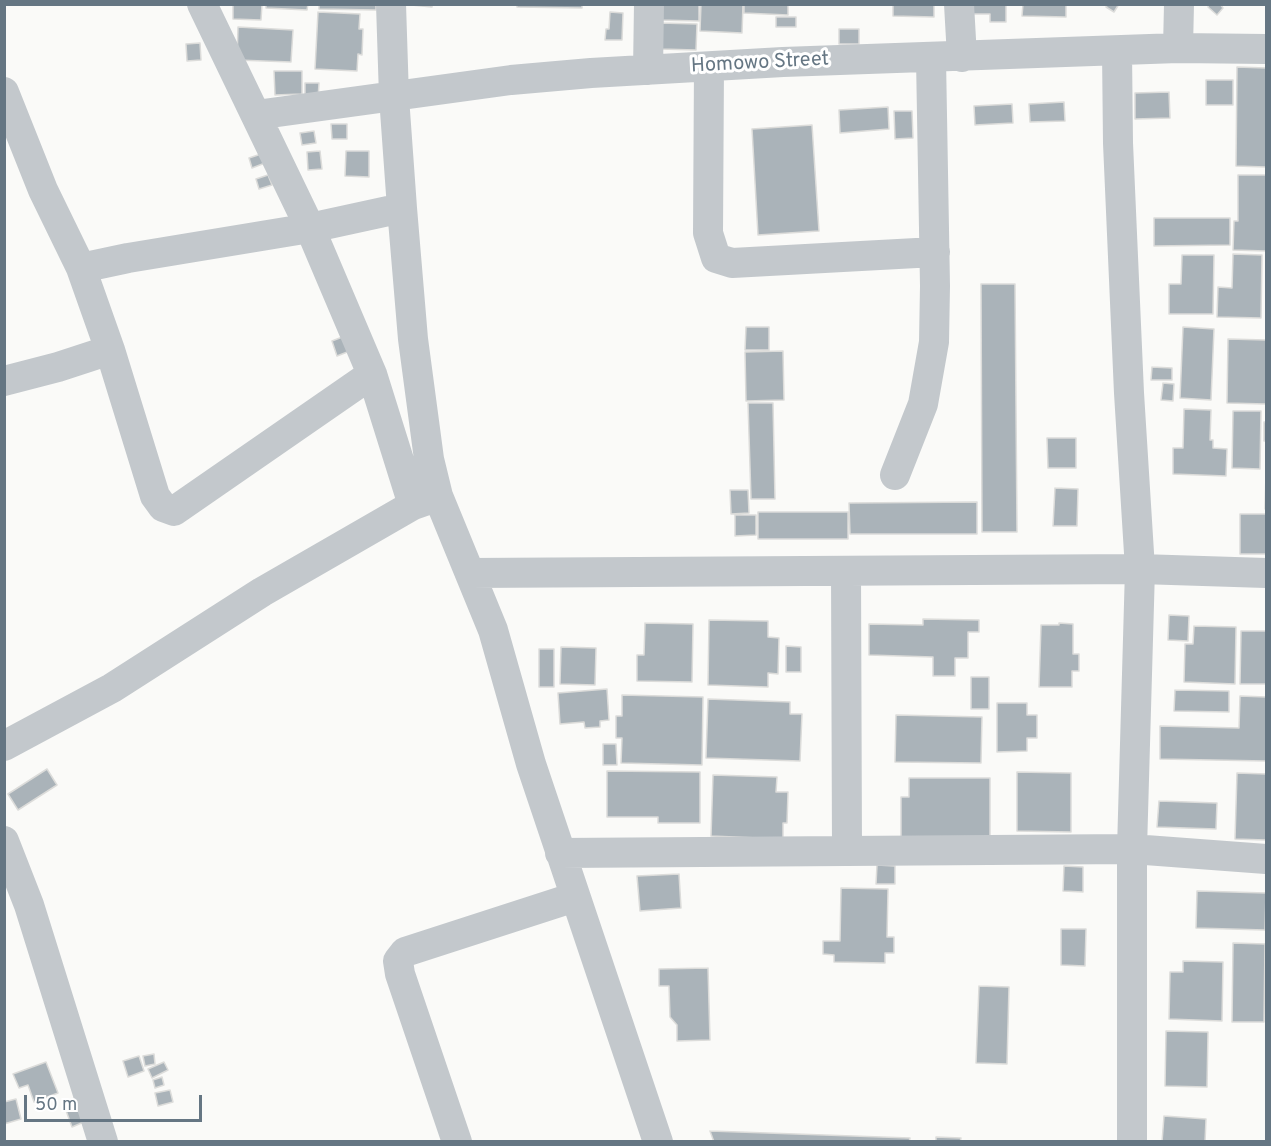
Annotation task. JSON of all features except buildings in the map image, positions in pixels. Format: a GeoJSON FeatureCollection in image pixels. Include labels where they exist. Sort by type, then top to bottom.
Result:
{"type":"FeatureCollection","features":[{"type":"Feature","properties":{"kind":"street"},"geometry":{"type":"LineString","coordinates":[[202,4],[310,228],[426,500],[470,573],[493,630],[531,764],[658,1142]]}},
{"type":"Feature","properties":{"kind":"street"},"geometry":{"type":"LineString","coordinates":[[391,4],[394,98],[402,208],[420,402],[429,459],[426,500]]}},
{"type":"Feature","properties":{"kind":"street"},"geometry":{"type":"LineString","coordinates":[[648,70],[649,4]]}},
{"type":"Feature","properties":{"kind":"street"},"geometry":{"type":"LineString","coordinates":[[959,4],[962,57]]}},
{"type":"Feature","properties":{"kind":"street"},"geometry":{"type":"LineString","coordinates":[[1178,48],[1179,4]]}},
{"type":"Feature","properties":{"kind":"street","name":"Homowo Street"},"geometry":{"type":"LineString","coordinates":[[256,115],[394,98],[511,80],[648,70],[783,62],[1178,48],[1266,49]]}},
{"type":"Feature","properties":{"kind":"street"},"geometry":{"type":"LineString","coordinates":[[1117,51],[1118,143],[1128,382],[1140,569],[1132,849],[1132,1142]]}},
{"type":"Feature","properties":{"kind":"street"},"geometry":{"type":"LineString","coordinates":[[896,475],[923,404],[934,342],[931,58]]}},
{"type":"Feature","properties":{"kind":"street"},"geometry":{"type":"LineString","coordinates":[[709,67],[708,233],[716,258],[732,262],[934,252]]}},
{"type":"Feature","properties":{"kind":"street"},"geometry":{"type":"LineString","coordinates":[[4,92],[43,190],[81,268],[110,350],[155,496],[163,507],[174,511],[372,374]]}},
{"type":"Feature","properties":{"kind":"street"},"geometry":{"type":"LineString","coordinates":[[81,268],[310,228],[402,208]]}},
{"type":"Feature","properties":{"kind":"street"},"geometry":{"type":"LineString","coordinates":[[4,381],[110,350]]}},
{"type":"Feature","properties":{"kind":"street"},"geometry":{"type":"LineString","coordinates":[[4,746],[112,688],[262,592],[426,500]]}},
{"type":"Feature","properties":{"kind":"street"},"geometry":{"type":"LineString","coordinates":[[470,573],[1140,569],[1266,573]]}},
{"type":"Feature","properties":{"kind":"street"},"geometry":{"type":"LineString","coordinates":[[846,572],[847,851]]}},
{"type":"Feature","properties":{"kind":"street"},"geometry":{"type":"LineString","coordinates":[[4,841],[29,905],[103,1142]]}},
{"type":"Feature","properties":{"kind":"street"},"geometry":{"type":"LineString","coordinates":[[560,853],[1132,849],[1266,859]]}},
{"type":"Feature","properties":{"kind":"street"},"geometry":{"type":"LineString","coordinates":[[457,1142],[400,974],[398,961],[405,952],[575,897]]}}]}
